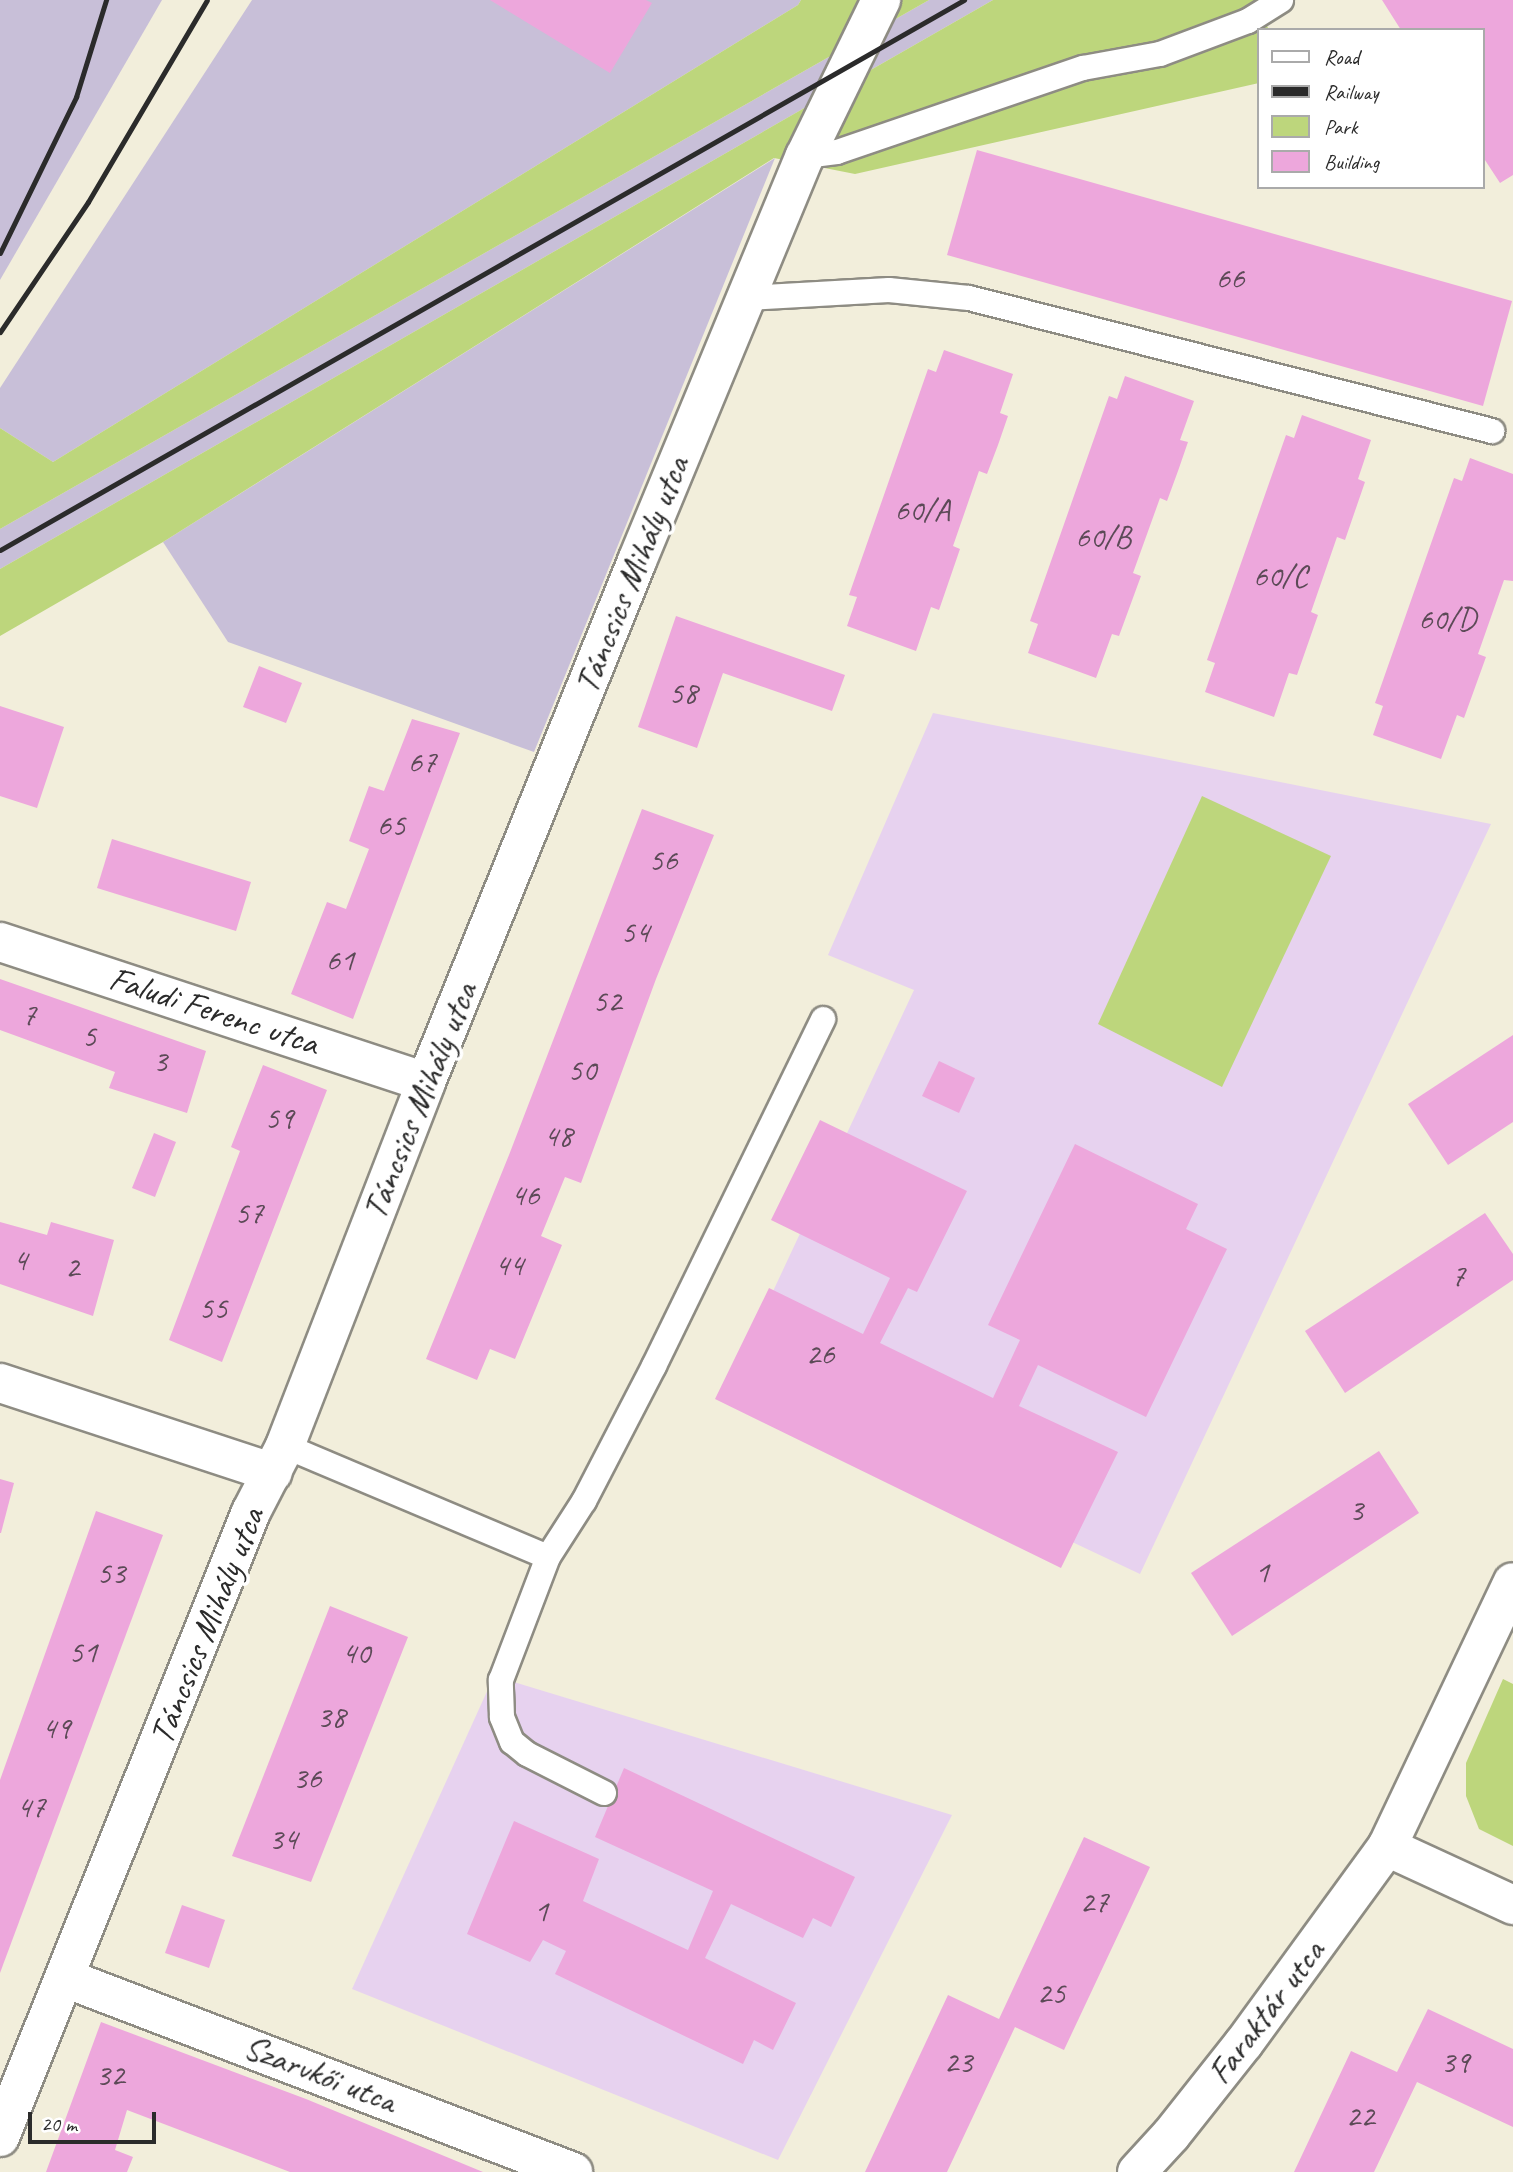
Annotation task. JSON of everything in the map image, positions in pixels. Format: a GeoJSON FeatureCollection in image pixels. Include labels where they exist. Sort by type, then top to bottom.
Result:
{"type":"FeatureCollection","features":[{"type":"Feature","properties":{"kind":"street","name":"Táncsics Mihály utca"},"geometry":{"type":"LineString","coordinates":[[0,2137],[251,1512],[279,1460],[426,1082],[805,156],[846,67],[881,0]]}},
{"type":"Feature","properties":{"kind":"street","name":"Faludi Ferenc utca"},"geometry":{"type":"LineString","coordinates":[[0,942],[426,1082]]}},
{"type":"Feature","properties":{"kind":"street"},"geometry":{"type":"LineString","coordinates":[[0,1383],[279,1460]]}},
{"type":"Feature","properties":{"kind":"street","name":"Faraktár utca"},"geometry":{"type":"LineString","coordinates":[[1137,2172],[1171,2135],[1244,2043],[1387,1846],[1513,1582]]}},
{"type":"Feature","properties":{"kind":"street"},"geometry":{"type":"LineString","coordinates":[[1387,1846],[1513,1905]]}},
{"type":"Feature","properties":{"kind":"street","name":"Szarvkői utca"},"geometry":{"type":"LineString","coordinates":[[65,1978],[573,2172]]}},
{"type":"Feature","properties":{"kind":"lane"},"geometry":{"type":"LineString","coordinates":[[805,156],[837,152],[1083,68],[1160,54],[1248,21],[1281,0]]}},
{"type":"Feature","properties":{"kind":"lane"},"geometry":{"type":"LineString","coordinates":[[747,298],[889,290],[969,298],[1492,431]]}},
{"type":"Feature","properties":{"kind":"lane"},"geometry":{"type":"LineString","coordinates":[[604,1793],[527,1754],[512,1742],[504,1730],[501,1680],[548,1557],[584,1501],[654,1366],[823,1019]]}},
{"type":"Feature","properties":{"kind":"lane"},"geometry":{"type":"LineString","coordinates":[[279,1460],[548,1557]]}},
{"type":"Feature","properties":{"kind":"shaded area"},"geometry":{"type":"Polygon","coordinates":[[[0,0],[162,0],[0,280],[0,0]]]}},
{"type":"Feature","properties":{"kind":"shaded area"},"geometry":{"type":"Polygon","coordinates":[[[252,0],[801,0],[798,5],[53,462],[0,428],[0,388],[252,0]]]}},
{"type":"Feature","properties":{"kind":"shaded area"},"geometry":{"type":"Polygon","coordinates":[[[929,0],[993,0],[0,569],[0,529],[929,0]]]}},
{"type":"Feature","properties":{"kind":"shaded area"},"geometry":{"type":"Polygon","coordinates":[[[775,158],[534,752],[228,642],[163,542],[775,158]]]}},
{"type":"Feature","properties":{"kind":"shaded area"},"geometry":{"type":"Polygon","coordinates":[[[933,713],[1491,824],[1140,1574],[731,1381],[914,990],[828,955],[933,713]]]}},
{"type":"Feature","properties":{"kind":"shaded area"},"geometry":{"type":"Polygon","coordinates":[[[494,1676],[952,1815],[778,2160],[352,1989],[494,1676]]]}},
{"type":"Feature","properties":{"kind":"green space"},"geometry":{"type":"Polygon","coordinates":[[[801,0],[929,0],[0,529],[0,428],[53,462],[798,5],[801,0]]]}},
{"type":"Feature","properties":{"kind":"green space"},"geometry":{"type":"Polygon","coordinates":[[[993,0],[1254,0],[1268,28],[1258,28],[1258,83],[855,174],[774,158],[163,542],[0,636],[0,569],[993,0]]]}},
{"type":"Feature","properties":{"kind":"green space"},"geometry":{"type":"Polygon","coordinates":[[[1202,796],[1331,856],[1222,1087],[1098,1024],[1202,796]]]}},
{"type":"Feature","properties":{"kind":"green space"},"geometry":{"type":"Polygon","coordinates":[[[1503,1679],[1513,1684],[1513,1846],[1479,1829],[1466,1796],[1466,1763],[1503,1679]]]}},
{"type":"Feature","properties":{"kind":"building"},"geometry":{"type":"Polygon","coordinates":[[[490,0],[646,0],[652,3],[610,73],[490,0]]]}},
{"type":"Feature","properties":{"kind":"building"},"geometry":{"type":"Polygon","coordinates":[[[1382,0],[1513,0],[1513,175],[1500,183],[1485,160],[1485,28],[1400,28],[1382,0]]]}},
{"type":"Feature","properties":{"kind":"building"},"geometry":{"type":"Polygon","coordinates":[[[977,150],[1512,301],[1483,406],[947,255],[977,150]]]}},
{"type":"Feature","properties":{"kind":"building"},"geometry":{"type":"Polygon","coordinates":[[[944,350],[1013,374],[1000,413],[1008,416],[998,445],[987,474],[979,471],[953,546],[960,549],[939,610],[931,607],[916,651],[847,626],[857,597],[849,595],[928,369],[936,372],[944,350]]]}},
{"type":"Feature","properties":{"kind":"building"},"geometry":{"type":"Polygon","coordinates":[[[1125,376],[1194,401],[1180,440],[1188,442],[1178,471],[1167,501],[1160,498],[1133,573],[1141,576],[1119,636],[1112,634],[1096,678],[1028,653],[1038,624],[1030,621],[1109,396],[1117,399],[1125,376]]]}},
{"type":"Feature","properties":{"kind":"building"},"geometry":{"type":"Polygon","coordinates":[[[1302,415],[1371,440],[1358,479],[1365,482],[1345,540],[1337,537],[1311,612],[1318,615],[1297,675],[1289,673],[1274,717],[1205,692],[1215,663],[1207,660],[1286,435],[1294,438],[1302,415]]]}},
{"type":"Feature","properties":{"kind":"building"},"geometry":{"type":"Polygon","coordinates":[[[1470,458],[1513,474],[1513,581],[1504,580],[1478,654],[1486,657],[1464,718],[1457,715],[1441,759],[1373,735],[1383,706],[1375,703],[1454,478],[1462,481],[1470,458]]]}},
{"type":"Feature","properties":{"kind":"building"},"geometry":{"type":"Polygon","coordinates":[[[676,616],[845,675],[832,711],[723,673],[697,748],[638,727],[676,616]]]}},
{"type":"Feature","properties":{"kind":"building"},"geometry":{"type":"Polygon","coordinates":[[[259,666],[302,683],[286,723],[243,707],[259,666]]]}},
{"type":"Feature","properties":{"kind":"building"},"geometry":{"type":"Polygon","coordinates":[[[0,706],[64,727],[37,808],[0,796],[0,706]]]}},
{"type":"Feature","properties":{"kind":"building"},"geometry":{"type":"Polygon","coordinates":[[[412,719],[460,733],[353,1019],[291,994],[327,902],[346,909],[369,849],[349,841],[369,786],[384,791],[412,719]]]}},
{"type":"Feature","properties":{"kind":"building"},"geometry":{"type":"Polygon","coordinates":[[[642,809],[714,835],[656,979],[581,1183],[565,1177],[541,1236],[562,1245],[515,1359],[490,1349],[477,1380],[426,1359],[509,1155],[642,809]]]}},
{"type":"Feature","properties":{"kind":"building"},"geometry":{"type":"Polygon","coordinates":[[[112,839],[251,882],[236,931],[97,888],[112,839]]]}},
{"type":"Feature","properties":{"kind":"building"},"geometry":{"type":"Polygon","coordinates":[[[0,979],[206,1051],[187,1113],[109,1088],[115,1072],[0,1030],[0,979]]]}},
{"type":"Feature","properties":{"kind":"building"},"geometry":{"type":"Polygon","coordinates":[[[1513,1035],[1513,1122],[1448,1165],[1408,1104],[1513,1035]]]}},
{"type":"Feature","properties":{"kind":"building"},"geometry":{"type":"Polygon","coordinates":[[[939,1061],[975,1078],[959,1113],[922,1096],[939,1061]]]}},
{"type":"Feature","properties":{"kind":"building"},"geometry":{"type":"Polygon","coordinates":[[[263,1065],[327,1090],[222,1362],[169,1340],[240,1151],[231,1147],[263,1065]]]}},
{"type":"Feature","properties":{"kind":"building"},"geometry":{"type":"Polygon","coordinates":[[[820,1120],[967,1191],[917,1292],[908,1288],[880,1343],[993,1398],[1020,1340],[988,1325],[1075,1144],[1198,1204],[1186,1229],[1227,1249],[1146,1417],[1038,1365],[1019,1406],[1118,1452],[1061,1568],[715,1399],[769,1288],[863,1334],[890,1278],[771,1220],[820,1120]]]}},
{"type":"Feature","properties":{"kind":"building"},"geometry":{"type":"Polygon","coordinates":[[[154,1133],[176,1142],[155,1197],[132,1188],[154,1133]]]}},
{"type":"Feature","properties":{"kind":"building"},"geometry":{"type":"Polygon","coordinates":[[[1485,1213],[1513,1254],[1513,1280],[1345,1393],[1305,1331],[1485,1213]]]}},
{"type":"Feature","properties":{"kind":"building"},"geometry":{"type":"Polygon","coordinates":[[[0,1222],[47,1235],[51,1222],[114,1240],[93,1316],[0,1284],[0,1222]]]}},
{"type":"Feature","properties":{"kind":"building"},"geometry":{"type":"Polygon","coordinates":[[[1379,1451],[1419,1513],[1232,1636],[1191,1573],[1379,1451]]]}},
{"type":"Feature","properties":{"kind":"building"},"geometry":{"type":"Polygon","coordinates":[[[0,1479],[14,1483],[1,1533],[0,1533],[0,1479]]]}},
{"type":"Feature","properties":{"kind":"building"},"geometry":{"type":"Polygon","coordinates":[[[96,1511],[163,1535],[0,1973],[0,1780],[96,1511]]]}},
{"type":"Feature","properties":{"kind":"building"},"geometry":{"type":"Polygon","coordinates":[[[330,1606],[408,1637],[311,1882],[232,1856],[330,1606]]]}},
{"type":"Feature","properties":{"kind":"building"},"geometry":{"type":"Polygon","coordinates":[[[624,1768],[855,1877],[831,1927],[813,1918],[803,1938],[731,1904],[705,1958],[796,2003],[773,2050],[754,2040],[743,2064],[555,1974],[566,1951],[543,1940],[530,1962],[467,1934],[514,1821],[599,1859],[583,1901],[688,1950],[713,1891],[595,1837],[624,1768]]]}},
{"type":"Feature","properties":{"kind":"building"},"geometry":{"type":"Polygon","coordinates":[[[1084,1837],[1150,1867],[1064,2050],[1015,2027],[947,2172],[865,2172],[948,1995],[999,2019],[1084,1837]]]}},
{"type":"Feature","properties":{"kind":"building"},"geometry":{"type":"Polygon","coordinates":[[[182,1905],[225,1920],[209,1968],[165,1953],[182,1905]]]}},
{"type":"Feature","properties":{"kind":"building"},"geometry":{"type":"Polygon","coordinates":[[[1428,2009],[1513,2049],[1513,2127],[1417,2082],[1374,2172],[1294,2172],[1351,2051],[1397,2072],[1428,2009]]]}},
{"type":"Feature","properties":{"kind":"building"},"geometry":{"type":"Polygon","coordinates":[[[101,2022],[306,2099],[483,2172],[290,2172],[127,2110],[115,2150],[133,2157],[127,2172],[46,2172],[101,2022]]]}},
{"type":"Feature","properties":{"kind":"railway"},"geometry":{"type":"LineString","coordinates":[[0,253],[76,97],[106,0]]}},
{"type":"Feature","properties":{"kind":"railway"},"geometry":{"type":"LineString","coordinates":[[0,332],[88,202],[207,0]]}},
{"type":"Feature","properties":{"kind":"railway"},"geometry":{"type":"LineString","coordinates":[[0,550],[964,0]]}}]}
